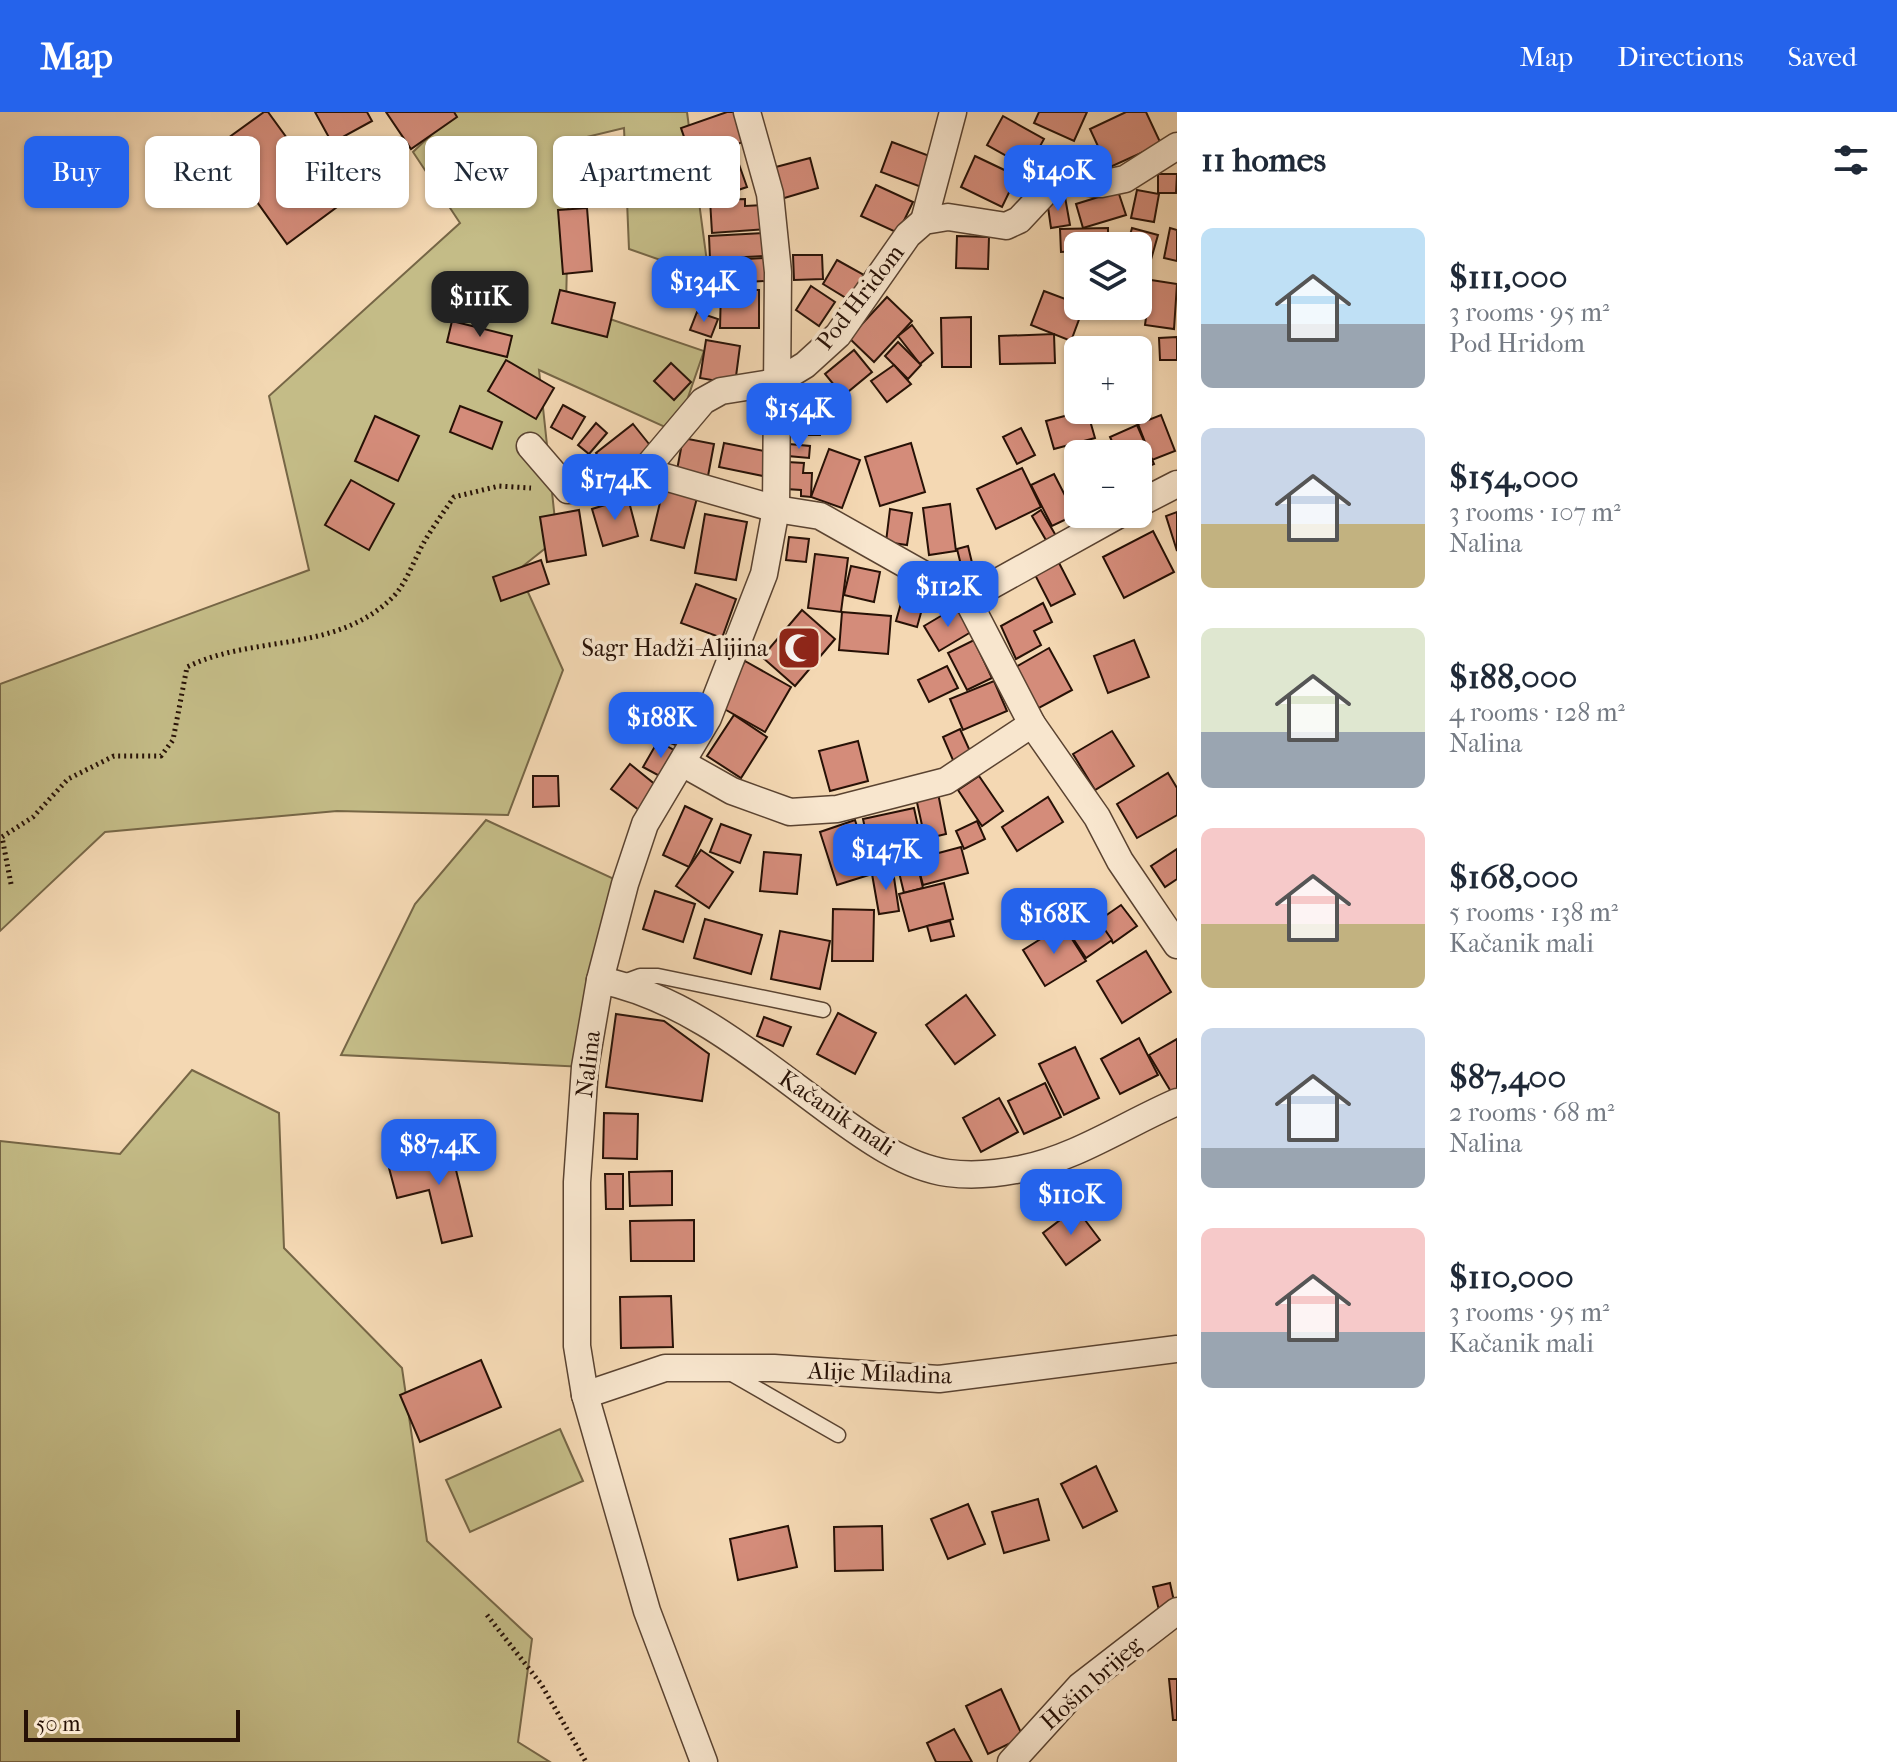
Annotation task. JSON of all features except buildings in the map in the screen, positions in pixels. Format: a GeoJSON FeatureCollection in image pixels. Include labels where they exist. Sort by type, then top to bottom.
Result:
{"type":"FeatureCollection","features":[{"type":"Feature","properties":{"kind":"street","name":"Nalina"},"geometry":{"type":"LineString","coordinates":[[704,1762],[647,1611],[585,1395],[577,1346],[577,1182],[585,1067],[609,982],[625,884],[645,824],[684,764],[708,718],[764,574],[776,509],[778,272],[770,194],[747,112]]}},
{"type":"Feature","properties":{"kind":"street"},"geometry":{"type":"LineString","coordinates":[[953,112],[924,221],[948,217],[1006,226],[1019,220],[1048,189],[1065,180],[1101,184],[1125,179],[1177,146]]}},
{"type":"Feature","properties":{"kind":"street","name":"Pod Hridom"},"geometry":{"type":"LineString","coordinates":[[568,490],[612,488],[644,471],[703,401],[721,391],[777,382],[805,365],[838,335],[908,235],[924,221]]}},
{"type":"Feature","properties":{"kind":"street"},"geometry":{"type":"LineString","coordinates":[[530,446],[568,490]]}},
{"type":"Feature","properties":{"kind":"street"},"geometry":{"type":"LineString","coordinates":[[644,471],[776,509],[820,516],[967,599],[1032,724],[1097,817],[1120,861],[1177,945]]}},
{"type":"Feature","properties":{"kind":"street"},"geometry":{"type":"LineString","coordinates":[[1152,497],[1177,484]]}},
{"type":"Feature","properties":{"kind":"street"},"geometry":{"type":"LineString","coordinates":[[967,599],[1095,528]]}},
{"type":"Feature","properties":{"kind":"street"},"geometry":{"type":"LineString","coordinates":[[684,764],[732,791],[790,812],[837,809],[946,781],[1032,724]]}},
{"type":"Feature","properties":{"kind":"street","name":"Kačanik mali"},"geometry":{"type":"LineString","coordinates":[[609,982],[674,1006],[719,1031],[866,1138],[914,1163],[946,1173],[983,1175],[1045,1163],[1177,1102]]}},
{"type":"Feature","properties":{"kind":"street","name":"Alije Miladina"},"geometry":{"type":"LineString","coordinates":[[585,1395],[665,1368],[939,1379],[1177,1349]]}},
{"type":"Feature","properties":{"kind":"street","name":"Hošin brijeg"},"geometry":{"type":"LineString","coordinates":[[1011,1762],[1080,1686],[1177,1611]]}},
{"type":"Feature","properties":{"kind":"lane"},"geometry":{"type":"LineString","coordinates":[[609,982],[658,976],[823,1010]]}},
{"type":"Feature","properties":{"kind":"lane"},"geometry":{"type":"LineString","coordinates":[[723,1368],[838,1435]]}},
{"type":"Feature","properties":{"kind":"path"},"geometry":{"type":"LineString","coordinates":[[11,884],[2,837],[33,817],[68,779],[114,756],[161,756],[173,740],[187,667],[209,656],[250,646],[298,643],[347,629],[394,596],[454,497],[499,486],[568,490]]}},
{"type":"Feature","properties":{"kind":"path"},"geometry":{"type":"LineString","coordinates":[[487,1615],[541,1684],[586,1762]]}},
{"type":"Feature","properties":{"kind":"shaded area"},"geometry":{"type":"Polygon","coordinates":[[[455,112],[687,112],[690,136],[624,136],[624,128],[591,136],[553,136],[553,208],[568,208],[566,304],[704,351],[676,432],[539,370],[557,539],[518,570],[563,670],[508,815],[337,811],[105,832],[0,931],[0,684],[309,570],[269,396],[460,223],[450,208],[537,208],[537,136],[430,136],[455,112]]]}},
{"type":"Feature","properties":{"kind":"shaded area"},"geometry":{"type":"Polygon","coordinates":[[[425,141],[425,170],[413,152],[425,141]]]}},
{"type":"Feature","properties":{"kind":"shaded area"},"geometry":{"type":"Polygon","coordinates":[[[627,208],[700,208],[709,277],[629,249],[627,208]]]}},
{"type":"Feature","properties":{"kind":"shaded area"},"geometry":{"type":"Polygon","coordinates":[[[486,820],[625,884],[585,1067],[341,1055],[415,904],[486,820]]]}},
{"type":"Feature","properties":{"kind":"shaded area"},"geometry":{"type":"Polygon","coordinates":[[[192,1070],[279,1113],[284,1248],[402,1368],[427,1541],[532,1639],[518,1742],[550,1762],[0,1762],[0,1141],[120,1154],[192,1070]]]}},
{"type":"Feature","properties":{"kind":"shaded area"},"geometry":{"type":"Polygon","coordinates":[[[560,1429],[583,1481],[470,1532],[446,1480],[560,1429]]]}},
{"type":"Feature","properties":{"kind":"place","name":"Sagr Hadži-Alijina"},"geometry":{"type":"Point","coordinates":[799,648]}}]}
